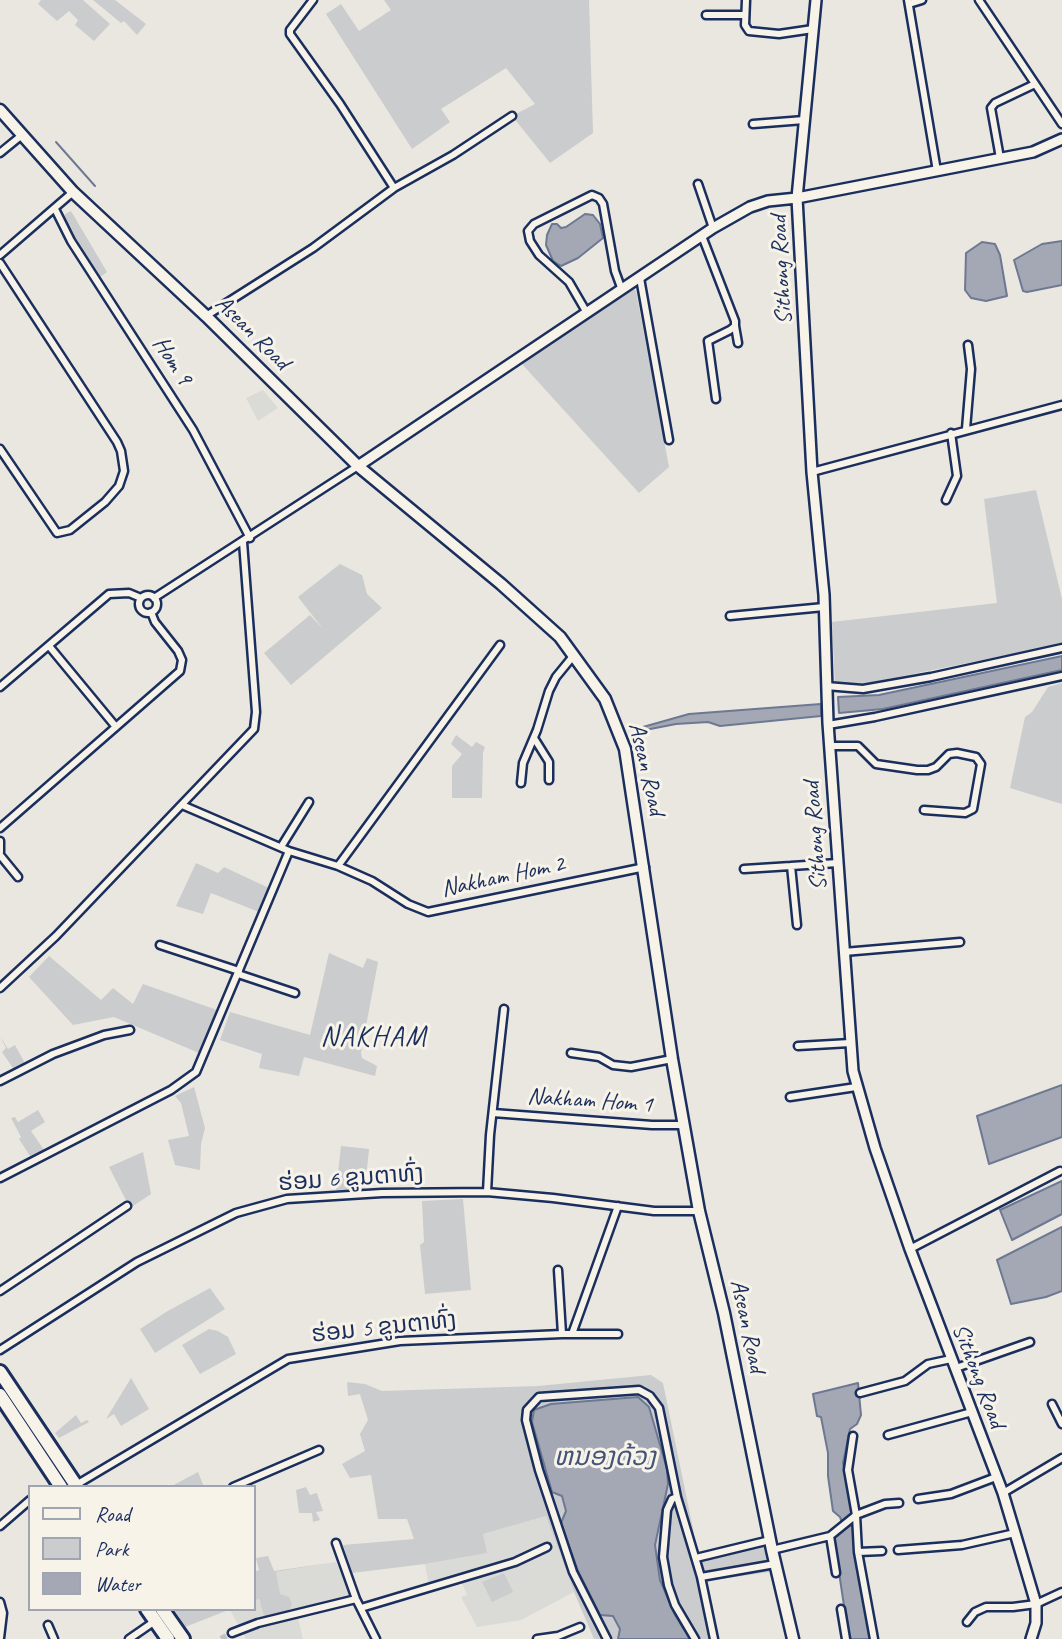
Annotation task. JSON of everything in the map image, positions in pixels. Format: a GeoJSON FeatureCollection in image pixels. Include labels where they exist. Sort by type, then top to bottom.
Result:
{"type":"FeatureCollection","features":[{"type":"Feature","properties":{"kind":"highway"},"geometry":{"type":"LineString","coordinates":[[0,1372],[75,1485]]}},
{"type":"Feature","properties":{"kind":"highway"},"geometry":{"type":"LineString","coordinates":[[0,1395],[55,1484]]}},
{"type":"Feature","properties":{"kind":"highway"},"geometry":{"type":"LineString","coordinates":[[148,1611],[168,1639]]}},
{"type":"Feature","properties":{"kind":"highway"},"geometry":{"type":"LineString","coordinates":[[163,1611],[183,1639]]}},
{"type":"Feature","properties":{"kind":"main road","name":"Sithong Road"},"geometry":{"type":"LineString","coordinates":[[816,0],[797,198],[812,471],[824,607],[825,686],[850,1043],[856,1087],[910,1249],[1003,1493],[1036,1604],[1033,1638]]}},
{"type":"Feature","properties":{"kind":"main road","name":"Asean Road"},"geometry":{"type":"LineString","coordinates":[[0,110],[73,192],[206,316],[358,466],[560,637],[605,699],[625,749],[699,1211],[724,1313],[793,1639]]}},
{"type":"Feature","properties":{"kind":"main road"},"geometry":{"type":"LineString","coordinates":[[358,466],[713,228],[750,207],[768,201],[797,198],[1033,152],[1062,139]]}},
{"type":"Feature","properties":{"kind":"street"},"geometry":{"type":"LineString","coordinates":[[313,0],[290,30],[290,34],[340,104],[394,188]]}},
{"type":"Feature","properties":{"kind":"street"},"geometry":{"type":"LineString","coordinates":[[746,0],[745,25],[749,31],[779,34],[813,29]]}},
{"type":"Feature","properties":{"kind":"street"},"geometry":{"type":"LineString","coordinates":[[922,0],[909,2],[937,171]]}},
{"type":"Feature","properties":{"kind":"street"},"geometry":{"type":"LineString","coordinates":[[979,0],[1062,124]]}},
{"type":"Feature","properties":{"kind":"street"},"geometry":{"type":"LineString","coordinates":[[706,15],[745,15]]}},
{"type":"Feature","properties":{"kind":"street"},"geometry":{"type":"LineString","coordinates":[[1000,158],[991,108],[995,103],[1035,84]]}},
{"type":"Feature","properties":{"kind":"street"},"geometry":{"type":"LineString","coordinates":[[206,316],[306,253],[394,188],[453,155],[512,116]]}},
{"type":"Feature","properties":{"kind":"street"},"geometry":{"type":"LineString","coordinates":[[754,124],[804,120]]}},
{"type":"Feature","properties":{"kind":"street"},"geometry":{"type":"LineString","coordinates":[[0,153],[22,135]]}},
{"type":"Feature","properties":{"kind":"street"},"geometry":{"type":"LineString","coordinates":[[698,184],[713,228]]}},
{"type":"Feature","properties":{"kind":"street"},"geometry":{"type":"LineString","coordinates":[[0,255],[73,192]]}},
{"type":"Feature","properties":{"kind":"street"},"geometry":{"type":"LineString","coordinates":[[587,313],[569,282],[539,255],[530,241],[528,231],[534,224],[592,195],[599,198],[603,204],[615,271],[622,290]]}},
{"type":"Feature","properties":{"kind":"street","name":"Hom 9"},"geometry":{"type":"LineString","coordinates":[[55,209],[71,241],[193,430],[250,538]]}},
{"type":"Feature","properties":{"kind":"street"},"geometry":{"type":"LineString","coordinates":[[702,236],[735,321],[738,343]]}},
{"type":"Feature","properties":{"kind":"street"},"geometry":{"type":"LineString","coordinates":[[0,263],[117,442],[124,471],[119,486],[105,502],[70,530],[57,533],[1,454]]}},
{"type":"Feature","properties":{"kind":"street"},"geometry":{"type":"LineString","coordinates":[[640,278],[669,440]]}},
{"type":"Feature","properties":{"kind":"street"},"geometry":{"type":"LineString","coordinates":[[716,399],[708,341],[735,326]]}},
{"type":"Feature","properties":{"kind":"street"},"geometry":{"type":"LineString","coordinates":[[966,429],[971,369],[968,345]]}},
{"type":"Feature","properties":{"kind":"street"},"geometry":{"type":"LineString","coordinates":[[812,471],[1062,405]]}},
{"type":"Feature","properties":{"kind":"street"},"geometry":{"type":"LineString","coordinates":[[946,500],[957,476],[951,433]]}},
{"type":"Feature","properties":{"kind":"street"},"geometry":{"type":"LineString","coordinates":[[154,598],[358,466]]}},
{"type":"Feature","properties":{"kind":"street"},"geometry":{"type":"LineString","coordinates":[[0,988],[56,936],[254,729],[256,712],[243,542]]}},
{"type":"Feature","properties":{"kind":"street"},"geometry":{"type":"LineString","coordinates":[[0,687],[109,594],[129,593],[141,598],[149,595],[154,598],[156,606],[151,612]]}},
{"type":"Feature","properties":{"kind":"street"},"geometry":{"type":"LineString","coordinates":[[141,598],[141,609],[151,612]]}},
{"type":"Feature","properties":{"kind":"street"},"geometry":{"type":"LineString","coordinates":[[730,616],[824,607]]}},
{"type":"Feature","properties":{"kind":"street"},"geometry":{"type":"LineString","coordinates":[[0,828],[180,671],[182,660],[178,651],[155,622],[151,612]]}},
{"type":"Feature","properties":{"kind":"street"},"geometry":{"type":"LineString","coordinates":[[338,866],[500,645]]}},
{"type":"Feature","properties":{"kind":"street"},"geometry":{"type":"LineString","coordinates":[[49,646],[116,727]]}},
{"type":"Feature","properties":{"kind":"street"},"geometry":{"type":"LineString","coordinates":[[825,686],[863,689],[1062,648]]}},
{"type":"Feature","properties":{"kind":"street"},"geometry":{"type":"LineString","coordinates":[[521,783],[523,763],[552,684],[574,655]]}},
{"type":"Feature","properties":{"kind":"street"},"geometry":{"type":"LineString","coordinates":[[828,724],[875,717],[1062,676]]}},
{"type":"Feature","properties":{"kind":"street"},"geometry":{"type":"LineString","coordinates":[[534,738],[549,762],[549,780]]}},
{"type":"Feature","properties":{"kind":"street"},"geometry":{"type":"LineString","coordinates":[[829,746],[858,746],[876,764],[917,770],[936,767],[949,754],[976,757],[981,764],[973,808],[965,813],[924,810]]}},
{"type":"Feature","properties":{"kind":"street"},"geometry":{"type":"LineString","coordinates":[[281,847],[309,802]]}},
{"type":"Feature","properties":{"kind":"street","name":"Nakham Hom 2"},"geometry":{"type":"LineString","coordinates":[[182,805],[289,851],[338,866],[372,881],[414,908],[428,912],[645,867]]}},
{"type":"Feature","properties":{"kind":"street"},"geometry":{"type":"LineString","coordinates":[[0,841],[0,854],[18,877]]}},
{"type":"Feature","properties":{"kind":"street"},"geometry":{"type":"LineString","coordinates":[[0,1178],[129,1113],[192,1077],[201,1064],[289,851]]}},
{"type":"Feature","properties":{"kind":"street"},"geometry":{"type":"LineString","coordinates":[[744,869],[838,863]]}},
{"type":"Feature","properties":{"kind":"street"},"geometry":{"type":"LineString","coordinates":[[791,866],[797,925]]}},
{"type":"Feature","properties":{"kind":"street"},"geometry":{"type":"LineString","coordinates":[[844,951],[960,942]]}},
{"type":"Feature","properties":{"kind":"street"},"geometry":{"type":"LineString","coordinates":[[160,945],[295,993]]}},
{"type":"Feature","properties":{"kind":"street"},"geometry":{"type":"LineString","coordinates":[[487,1192],[492,1113],[504,1009]]}},
{"type":"Feature","properties":{"kind":"street"},"geometry":{"type":"LineString","coordinates":[[0,1081],[53,1054],[104,1035],[131,1030]]}},
{"type":"Feature","properties":{"kind":"street"},"geometry":{"type":"LineString","coordinates":[[799,1046],[850,1043]]}},
{"type":"Feature","properties":{"kind":"street"},"geometry":{"type":"LineString","coordinates":[[570,1054],[599,1057],[613,1065],[631,1067],[673,1059]]}},
{"type":"Feature","properties":{"kind":"street"},"geometry":{"type":"LineString","coordinates":[[790,1097],[856,1087]]}},
{"type":"Feature","properties":{"kind":"street","name":"Nakham Hom 1"},"geometry":{"type":"LineString","coordinates":[[492,1113],[684,1125]]}},
{"type":"Feature","properties":{"kind":"street"},"geometry":{"type":"LineString","coordinates":[[910,1249],[1060,1171]]}},
{"type":"Feature","properties":{"kind":"street","name":"ຮ່ອມ 6 ຂູນຕາທົ່ງ"},"geometry":{"type":"LineString","coordinates":[[0,1350],[137,1262],[236,1213],[287,1199],[487,1192],[654,1211],[699,1211]]}},
{"type":"Feature","properties":{"kind":"street"},"geometry":{"type":"LineString","coordinates":[[0,1291],[127,1206]]}},
{"type":"Feature","properties":{"kind":"street"},"geometry":{"type":"LineString","coordinates":[[572,1334],[618,1206]]}},
{"type":"Feature","properties":{"kind":"street"},"geometry":{"type":"LineString","coordinates":[[558,1270],[562,1334]]}},
{"type":"Feature","properties":{"kind":"street","name":"ຮ່ອມ 5 ຂູນຕາທົ່ງ"},"geometry":{"type":"LineString","coordinates":[[78,1485],[288,1359],[400,1341],[618,1334]]}},
{"type":"Feature","properties":{"kind":"street"},"geometry":{"type":"LineString","coordinates":[[860,1393],[905,1381],[928,1364],[953,1363],[1030,1342]]}},
{"type":"Feature","properties":{"kind":"street"},"geometry":{"type":"LineString","coordinates":[[607,1639],[573,1572],[539,1470],[526,1420],[527,1410],[539,1397],[639,1390],[650,1396],[659,1408],[677,1497],[701,1577],[714,1639]]}},
{"type":"Feature","properties":{"kind":"street"},"geometry":{"type":"LineString","coordinates":[[1052,1404],[1062,1424]]}},
{"type":"Feature","properties":{"kind":"street"},"geometry":{"type":"LineString","coordinates":[[888,1436],[972,1412]]}},
{"type":"Feature","properties":{"kind":"street"},"geometry":{"type":"LineString","coordinates":[[853,1436],[848,1465],[858,1552],[874,1639]]}},
{"type":"Feature","properties":{"kind":"street"},"geometry":{"type":"LineString","coordinates":[[238,1485],[319,1450]]}},
{"type":"Feature","properties":{"kind":"street"},"geometry":{"type":"LineString","coordinates":[[1003,1493],[1062,1458]]}},
{"type":"Feature","properties":{"kind":"street"},"geometry":{"type":"LineString","coordinates":[[918,1499],[951,1494],[996,1477]]}},
{"type":"Feature","properties":{"kind":"street"},"geometry":{"type":"LineString","coordinates":[[677,1497],[672,1499],[667,1510],[663,1557],[668,1585],[695,1639]]}},
{"type":"Feature","properties":{"kind":"street"},"geometry":{"type":"LineString","coordinates":[[0,1526],[28,1502]]}},
{"type":"Feature","properties":{"kind":"street"},"geometry":{"type":"LineString","coordinates":[[696,1558],[830,1536],[855,1516],[885,1504],[898,1503]]}},
{"type":"Feature","properties":{"kind":"street"},"geometry":{"type":"LineString","coordinates":[[898,1550],[962,1545],[1015,1533]]}},
{"type":"Feature","properties":{"kind":"street"},"geometry":{"type":"LineString","coordinates":[[830,1536],[835,1573]]}},
{"type":"Feature","properties":{"kind":"street"},"geometry":{"type":"LineString","coordinates":[[336,1543],[356,1599],[376,1639]]}},
{"type":"Feature","properties":{"kind":"street"},"geometry":{"type":"LineString","coordinates":[[361,1608],[515,1562],[547,1547]]}},
{"type":"Feature","properties":{"kind":"street"},"geometry":{"type":"LineString","coordinates":[[858,1552],[882,1550]]}},
{"type":"Feature","properties":{"kind":"street"},"geometry":{"type":"LineString","coordinates":[[701,1577],[775,1564]]}},
{"type":"Feature","properties":{"kind":"street"},"geometry":{"type":"LineString","coordinates":[[967,1622],[975,1612],[986,1606],[1036,1604],[1062,1592]]}},
{"type":"Feature","properties":{"kind":"street"},"geometry":{"type":"LineString","coordinates":[[232,1633],[258,1623],[356,1599]]}},
{"type":"Feature","properties":{"kind":"street"},"geometry":{"type":"LineString","coordinates":[[0,1602],[3,1613],[0,1638]]}},
{"type":"Feature","properties":{"kind":"street"},"geometry":{"type":"LineString","coordinates":[[841,1609],[846,1639]]}},
{"type":"Feature","properties":{"kind":"street"},"geometry":{"type":"LineString","coordinates":[[129,1639],[155,1621]]}},
{"type":"Feature","properties":{"kind":"street"},"geometry":{"type":"LineString","coordinates":[[48,1625],[54,1639]]}},
{"type":"Feature","properties":{"kind":"street"},"geometry":{"type":"LineString","coordinates":[[537,1639],[558,1636],[580,1627]]}},
{"type":"Feature","properties":{"kind":"shaded area"},"geometry":{"type":"Polygon","coordinates":[[[263,390],[278,408],[258,421],[246,398],[263,390]]]}},
{"type":"Feature","properties":{"kind":"shaded area"},"geometry":{"type":"Polygon","coordinates":[[[546,1516],[574,1592],[521,1620],[477,1627],[461,1597],[467,1595],[461,1581],[430,1591],[425,1564],[486,1553],[482,1534],[546,1516]]]}},
{"type":"Feature","properties":{"kind":"shaded area"},"geometry":{"type":"Polygon","coordinates":[[[336,1562],[354,1604],[298,1618],[303,1639],[246,1639],[231,1611],[256,1611],[256,1600],[258,1599],[261,1605],[276,1572],[336,1562]]]}},
{"type":"Feature","properties":{"kind":"green space"},"geometry":{"type":"Polygon","coordinates":[[[41,0],[83,0],[110,24],[94,41],[75,25],[78,20],[69,11],[57,21],[38,4],[41,0]]]}},
{"type":"Feature","properties":{"kind":"green space"},"geometry":{"type":"Polygon","coordinates":[[[93,0],[115,0],[146,24],[137,35],[124,21],[121,23],[93,0]]]}},
{"type":"Feature","properties":{"kind":"green space"},"geometry":{"type":"Polygon","coordinates":[[[384,0],[589,0],[593,133],[550,163],[512,116],[535,104],[506,68],[441,109],[450,122],[412,149],[326,14],[341,4],[359,31],[391,10],[384,0]]]}},
{"type":"Feature","properties":{"kind":"green space"},"geometry":{"type":"Polygon","coordinates":[[[71,211],[107,272],[99,278],[65,219],[65,214],[71,211]]]}},
{"type":"Feature","properties":{"kind":"green space"},"geometry":{"type":"Polygon","coordinates":[[[633,288],[636,291],[669,467],[639,493],[522,364],[633,288]]]}},
{"type":"Feature","properties":{"kind":"green space"},"geometry":{"type":"Polygon","coordinates":[[[1036,490],[1062,599],[1062,644],[863,684],[835,685],[832,622],[997,603],[984,499],[1036,490]]]}},
{"type":"Feature","properties":{"kind":"green space"},"geometry":{"type":"Polygon","coordinates":[[[340,564],[362,575],[367,594],[382,608],[291,685],[264,653],[310,615],[323,629],[298,597],[340,564]]]}},
{"type":"Feature","properties":{"kind":"green space"},"geometry":{"type":"Polygon","coordinates":[[[1062,683],[1062,804],[1010,788],[1025,717],[1032,712],[1048,687],[1062,683]]]}},
{"type":"Feature","properties":{"kind":"green space"},"geometry":{"type":"Polygon","coordinates":[[[456,735],[472,747],[476,742],[485,747],[482,798],[452,798],[452,766],[462,754],[451,744],[456,735]]]}},
{"type":"Feature","properties":{"kind":"green space"},"geometry":{"type":"Polygon","coordinates":[[[196,863],[218,873],[224,867],[269,888],[259,912],[211,893],[203,914],[176,906],[196,863]]]}},
{"type":"Feature","properties":{"kind":"green space"},"geometry":{"type":"Polygon","coordinates":[[[329,953],[363,968],[367,958],[378,962],[361,1053],[362,1058],[377,1066],[375,1076],[304,1057],[299,1076],[259,1068],[262,1054],[220,1040],[230,1012],[310,1035],[329,953]]]}},
{"type":"Feature","properties":{"kind":"green space"},"geometry":{"type":"Polygon","coordinates":[[[49,956],[101,1000],[113,988],[133,1004],[143,984],[217,1010],[199,1053],[114,1017],[73,1025],[29,977],[49,956]]]}},
{"type":"Feature","properties":{"kind":"green space"},"geometry":{"type":"Polygon","coordinates":[[[0,1036],[8,1049],[15,1045],[26,1065],[15,1071],[2,1052],[6,1048],[0,1036]]]}},
{"type":"Feature","properties":{"kind":"green space"},"geometry":{"type":"Polygon","coordinates":[[[194,1087],[205,1128],[200,1170],[175,1165],[168,1140],[189,1136],[181,1103],[175,1096],[194,1087]]]}},
{"type":"Feature","properties":{"kind":"green space"},"geometry":{"type":"Polygon","coordinates":[[[38,1110],[45,1122],[31,1131],[44,1150],[30,1156],[19,1139],[21,1137],[11,1118],[15,1117],[18,1122],[38,1110]]]}},
{"type":"Feature","properties":{"kind":"green space"},"geometry":{"type":"Polygon","coordinates":[[[341,1146],[369,1149],[365,1189],[336,1190],[341,1146]]]}},
{"type":"Feature","properties":{"kind":"green space"},"geometry":{"type":"Polygon","coordinates":[[[143,1152],[151,1194],[130,1208],[109,1167],[143,1152]]]}},
{"type":"Feature","properties":{"kind":"green space"},"geometry":{"type":"Polygon","coordinates":[[[463,1199],[471,1290],[425,1294],[420,1245],[424,1242],[422,1201],[463,1199]]]}},
{"type":"Feature","properties":{"kind":"green space"},"geometry":{"type":"Polygon","coordinates":[[[210,1288],[225,1309],[155,1353],[140,1329],[210,1288]]]}},
{"type":"Feature","properties":{"kind":"green space"},"geometry":{"type":"Polygon","coordinates":[[[209,1329],[228,1337],[236,1354],[200,1374],[182,1345],[209,1329]]]}},
{"type":"Feature","properties":{"kind":"green space"},"geometry":{"type":"Polygon","coordinates":[[[651,1375],[663,1383],[698,1553],[761,1539],[770,1572],[706,1581],[718,1639],[594,1639],[546,1516],[483,1534],[487,1553],[352,1573],[343,1545],[414,1539],[407,1519],[378,1519],[371,1475],[350,1478],[342,1464],[365,1451],[360,1434],[368,1420],[360,1394],[348,1396],[347,1382],[365,1384],[382,1391],[538,1386],[651,1375]]]}},
{"type":"Feature","properties":{"kind":"green space"},"geometry":{"type":"Polygon","coordinates":[[[131,1378],[149,1409],[121,1426],[114,1414],[106,1419],[131,1378]]]}},
{"type":"Feature","properties":{"kind":"green space"},"geometry":{"type":"Polygon","coordinates":[[[76,1415],[81,1423],[87,1420],[89,1422],[59,1438],[55,1433],[76,1415]]]}},
{"type":"Feature","properties":{"kind":"green space"},"geometry":{"type":"Polygon","coordinates":[[[198,1472],[203,1485],[174,1485],[198,1472]]]}},
{"type":"Feature","properties":{"kind":"green space"},"geometry":{"type":"Polygon","coordinates":[[[306,1487],[310,1495],[317,1493],[323,1511],[316,1512],[320,1520],[313,1522],[312,1513],[299,1513],[296,1490],[306,1487]]]}},
{"type":"Feature","properties":{"kind":"green space"},"geometry":{"type":"Polygon","coordinates":[[[268,1556],[274,1571],[336,1562],[276,1572],[280,1594],[289,1597],[292,1605],[287,1613],[265,1619],[259,1599],[256,1600],[256,1571],[259,1570],[256,1558],[268,1556]]]}},
{"type":"Feature","properties":{"kind":"green space"},"geometry":{"type":"Polygon","coordinates":[[[504,1573],[513,1592],[492,1602],[482,1582],[504,1573]]]}},
{"type":"Feature","properties":{"kind":"green space"},"geometry":{"type":"Polygon","coordinates":[[[175,1611],[226,1611],[185,1627],[175,1611]]]}},
{"type":"Feature","properties":{"kind":"water"},"geometry":{"type":"Polygon","coordinates":[[[585,214],[593,215],[600,224],[603,238],[578,258],[561,266],[553,261],[546,245],[552,224],[566,227],[585,214]]]}},
{"type":"Feature","properties":{"kind":"water"},"geometry":{"type":"Polygon","coordinates":[[[1062,241],[1062,285],[1023,291],[1014,260],[1042,244],[1062,241]]]}},
{"type":"Feature","properties":{"kind":"water"},"geometry":{"type":"Polygon","coordinates":[[[982,242],[995,244],[1000,255],[1007,296],[986,301],[971,298],[965,290],[966,253],[982,242]]]}},
{"type":"Feature","properties":{"kind":"water"},"geometry":{"type":"Polygon","coordinates":[[[1062,656],[1062,670],[883,709],[839,713],[838,697],[879,695],[1062,656]]]}},
{"type":"Feature","properties":{"kind":"water"},"geometry":{"type":"Polygon","coordinates":[[[821,704],[821,716],[720,726],[708,722],[676,724],[640,731],[643,727],[689,714],[821,704]]]}},
{"type":"Feature","properties":{"kind":"water"},"geometry":{"type":"Polygon","coordinates":[[[1062,1085],[1062,1137],[989,1164],[977,1116],[1062,1085]]]}},
{"type":"Feature","properties":{"kind":"water"},"geometry":{"type":"Polygon","coordinates":[[[1062,1181],[1062,1214],[1012,1240],[1000,1210],[1062,1181]]]}},
{"type":"Feature","properties":{"kind":"water"},"geometry":{"type":"Polygon","coordinates":[[[1062,1227],[1062,1291],[1011,1304],[997,1260],[1062,1227]]]}},
{"type":"Feature","properties":{"kind":"water"},"geometry":{"type":"Polygon","coordinates":[[[858,1383],[861,1415],[857,1424],[850,1429],[843,1463],[852,1514],[842,1523],[833,1511],[828,1453],[813,1394],[858,1383]]]}},
{"type":"Feature","properties":{"kind":"water","name":"ຫນອງດ້ວງ"},"geometry":{"type":"Polygon","coordinates":[[[638,1397],[649,1407],[667,1469],[668,1484],[655,1545],[660,1580],[675,1615],[690,1639],[618,1639],[620,1629],[613,1616],[600,1615],[578,1571],[561,1523],[566,1511],[562,1496],[552,1492],[532,1422],[534,1410],[551,1404],[638,1397]]]}},
{"type":"Feature","properties":{"kind":"water"},"geometry":{"type":"Polygon","coordinates":[[[852,1522],[872,1639],[849,1639],[834,1539],[852,1522]]]}},
{"type":"Feature","properties":{"kind":"waterway"},"geometry":{"type":"LineString","coordinates":[[56,142],[95,186]]}},
{"type":"Feature","properties":{"kind":"tunnel"},"geometry":{"type":"LineString","coordinates":[[221,1639],[232,1633]]}},
{"type":"Feature","properties":{"kind":"district","name":"NAKHAM"},"geometry":{"type":"Point","coordinates":[374,1038]}}]}
